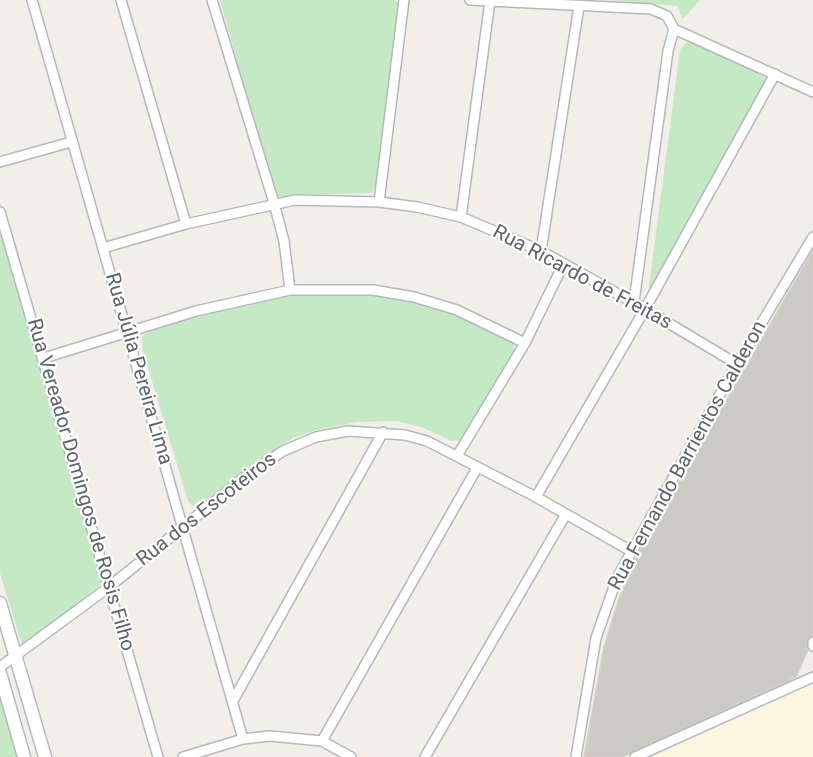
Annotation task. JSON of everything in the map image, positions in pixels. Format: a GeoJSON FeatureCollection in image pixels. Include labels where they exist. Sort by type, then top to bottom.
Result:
{"type":"FeatureCollection","features":[{"type":"Feature","properties":{"kind":"street","name":"Rua Júlia Pereira Lima"},"geometry":{"type":"LineString","coordinates":[[32,0],[71,142],[234,699],[243,739]]}},
{"type":"Feature","properties":{"kind":"street"},"geometry":{"type":"LineString","coordinates":[[121,0],[186,224]]}},
{"type":"Feature","properties":{"kind":"street"},"geometry":{"type":"LineString","coordinates":[[212,0],[274,203],[284,242],[290,290]]}},
{"type":"Feature","properties":{"kind":"street"},"geometry":{"type":"LineString","coordinates":[[379,202],[404,0]]}},
{"type":"Feature","properties":{"kind":"street"},"geometry":{"type":"LineString","coordinates":[[470,0],[651,9],[667,16],[674,28],[813,92]]}},
{"type":"Feature","properties":{"kind":"street"},"geometry":{"type":"LineString","coordinates":[[461,217],[490,1]]}},
{"type":"Feature","properties":{"kind":"street"},"geometry":{"type":"LineString","coordinates":[[541,251],[579,6]]}},
{"type":"Feature","properties":{"kind":"street"},"geometry":{"type":"LineString","coordinates":[[634,302],[668,51],[674,28]]}},
{"type":"Feature","properties":{"kind":"street"},"geometry":{"type":"LineString","coordinates":[[536,497],[645,309],[776,74]]}},
{"type":"Feature","properties":{"kind":"street"},"geometry":{"type":"LineString","coordinates":[[0,162],[71,142]]}},
{"type":"Feature","properties":{"kind":"street","name":"Rua Ricardo de Freitas"},"geometry":{"type":"LineString","coordinates":[[103,248],[186,224],[274,203],[321,199],[379,202],[461,217],[541,251],[634,302],[737,364]]}},
{"type":"Feature","properties":{"kind":"street","name":"Rua Vereador Domingos de Rosis Filho"},"geometry":{"type":"LineString","coordinates":[[0,212],[158,757]]}},
{"type":"Feature","properties":{"kind":"street","name":"Rua Fernando Barrientos Calderon"},"geometry":{"type":"LineString","coordinates":[[576,757],[596,638],[607,604],[631,551],[737,364],[813,237]]}},
{"type":"Feature","properties":{"kind":"street"},"geometry":{"type":"LineString","coordinates":[[457,456],[525,343],[563,265]]}},
{"type":"Feature","properties":{"kind":"street"},"geometry":{"type":"LineString","coordinates":[[44,358],[196,311],[290,290],[373,290],[414,297],[457,310],[525,343]]}},
{"type":"Feature","properties":{"kind":"street","name":"Rua dos Escoteiros"},"geometry":{"type":"LineString","coordinates":[[0,667],[109,587],[246,476],[284,451],[316,437],[348,431],[383,432],[426,441],[536,497],[631,551]]}},
{"type":"Feature","properties":{"kind":"street"},"geometry":{"type":"LineString","coordinates":[[234,699],[383,432]]}},
{"type":"Feature","properties":{"kind":"street"},"geometry":{"type":"LineString","coordinates":[[322,741],[477,468]]}},
{"type":"Feature","properties":{"kind":"street"},"geometry":{"type":"LineString","coordinates":[[425,757],[566,514]]}},
{"type":"Feature","properties":{"kind":"street"},"geometry":{"type":"LineString","coordinates":[[0,603],[45,757]]}},
{"type":"Feature","properties":{"kind":"street"},"geometry":{"type":"LineString","coordinates":[[0,673],[24,757]]}},
{"type":"Feature","properties":{"kind":"street"},"geometry":{"type":"LineString","coordinates":[[635,757],[813,677]]}},
{"type":"Feature","properties":{"kind":"street"},"geometry":{"type":"LineString","coordinates":[[183,757],[243,739],[270,736],[322,741],[351,757]]}},
{"type":"Feature","properties":{"kind":"shaded area"},"geometry":{"type":"Polygon","coordinates":[[[813,684],[813,757],[652,757],[813,684]]]}},
{"type":"Feature","properties":{"kind":"green space"},"geometry":{"type":"Polygon","coordinates":[[[220,0],[395,0],[401,5],[377,180],[372,193],[294,195],[279,198],[271,184],[220,0]]]}},
{"type":"Feature","properties":{"kind":"green space"},"geometry":{"type":"Polygon","coordinates":[[[611,0],[700,0],[683,19],[677,6],[611,0]]]}},
{"type":"Feature","properties":{"kind":"green space"},"geometry":{"type":"Polygon","coordinates":[[[692,42],[748,67],[767,80],[648,294],[680,50],[685,43],[692,42]]]}},
{"type":"Feature","properties":{"kind":"green space"},"geometry":{"type":"Polygon","coordinates":[[[0,201],[107,579],[23,648],[0,573],[0,201]]]}},
{"type":"Feature","properties":{"kind":"green space"},"geometry":{"type":"Polygon","coordinates":[[[373,291],[456,310],[515,342],[513,354],[466,435],[460,440],[452,441],[421,427],[397,421],[357,422],[316,430],[293,438],[277,448],[248,467],[201,506],[194,507],[188,501],[143,351],[142,337],[152,330],[257,300],[291,293],[373,291]]]}},
{"type":"Feature","properties":{"kind":"green space"},"geometry":{"type":"Polygon","coordinates":[[[0,694],[19,757],[0,757],[0,694]]]}},
{"type":"Feature","properties":{"kind":"building"},"geometry":{"type":"Polygon","coordinates":[[[813,250],[813,635],[807,639],[808,650],[796,677],[622,757],[584,757],[604,647],[619,598],[640,550],[813,250]]]}}]}
